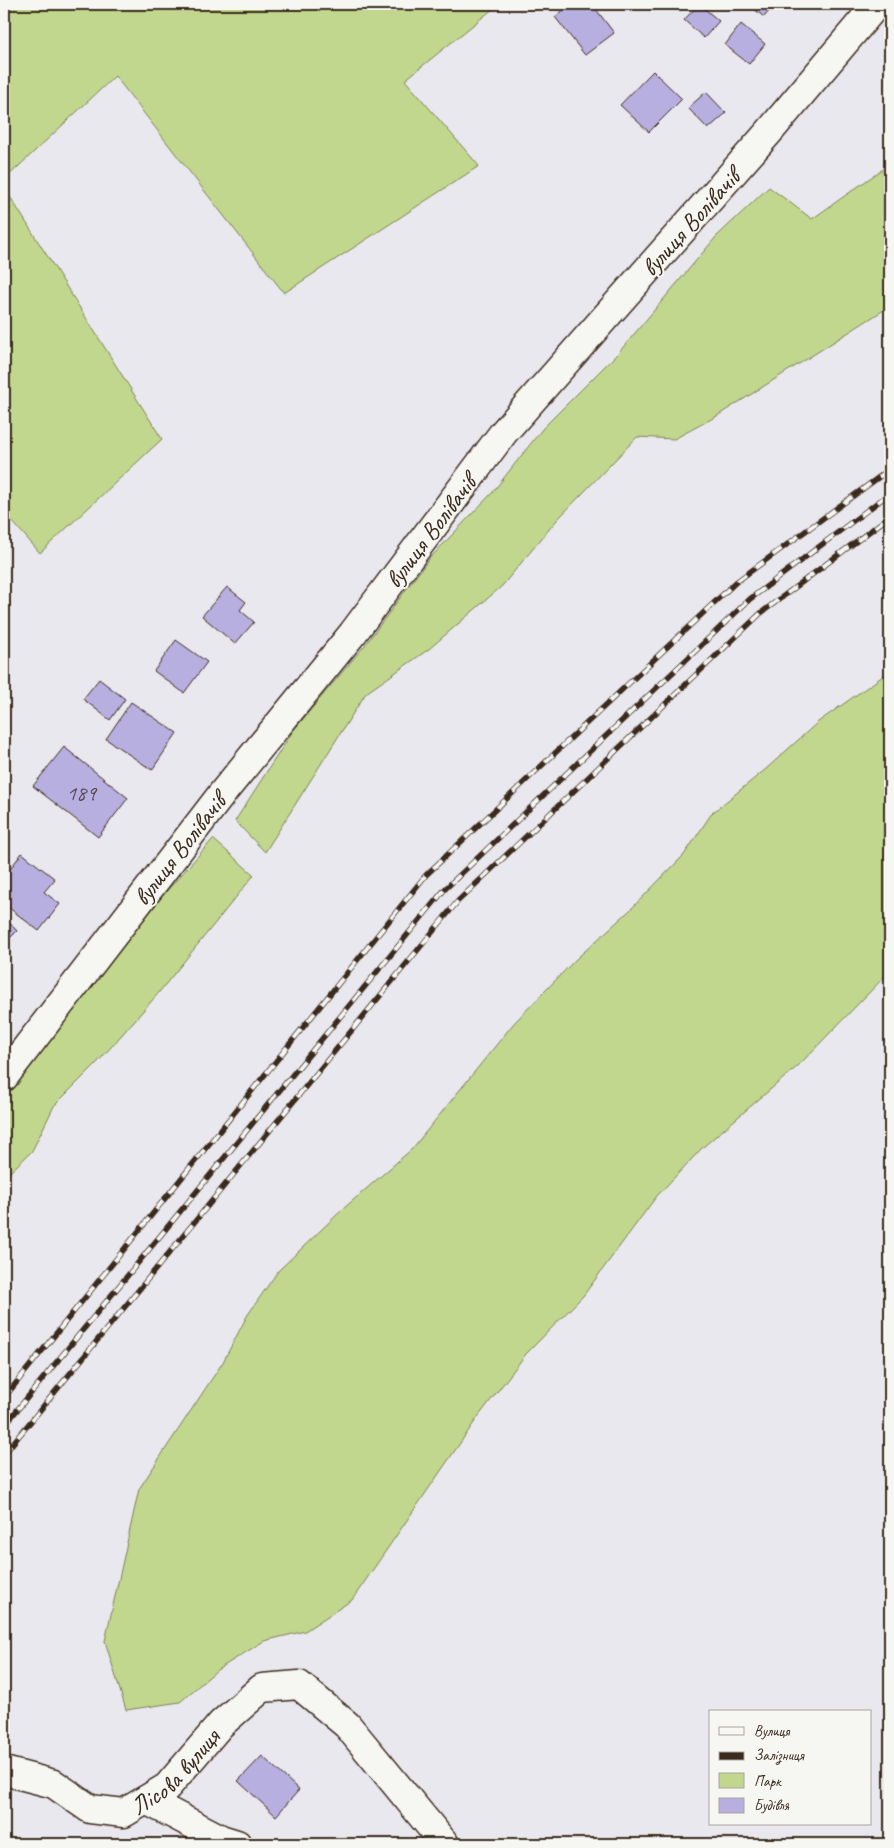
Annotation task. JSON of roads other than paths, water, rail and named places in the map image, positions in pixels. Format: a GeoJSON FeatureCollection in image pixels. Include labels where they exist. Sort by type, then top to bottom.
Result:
{"type":"FeatureCollection","features":[{"type":"Feature","properties":{"kind":"street","name":"вулиця Волівачів"},"geometry":{"type":"LineString","coordinates":[[4,1077],[225,790],[353,633],[504,432],[770,132],[877,4]]}},
{"type":"Feature","properties":{"kind":"street","name":"Лісова вулиця"},"geometry":{"type":"LineString","coordinates":[[4,1771],[54,1784],[90,1809],[124,1813],[167,1787],[221,1724],[262,1688],[299,1685],[348,1725],[444,1844]]}},
{"type":"Feature","properties":{"kind":"street"},"geometry":{"type":"LineString","coordinates":[[146,1800],[221,1839],[237,1844]]}},
{"type":"Feature","properties":{"kind":"railway"},"geometry":{"type":"LineString","coordinates":[[4,1398],[426,875],[736,582],[890,469]]}},
{"type":"Feature","properties":{"kind":"railway"},"geometry":{"type":"LineString","coordinates":[[4,1426],[445,889],[750,599],[890,493]]}},
{"type":"Feature","properties":{"kind":"railway"},"geometry":{"type":"LineString","coordinates":[[4,1454],[458,901],[761,613],[890,516]]}}]}
